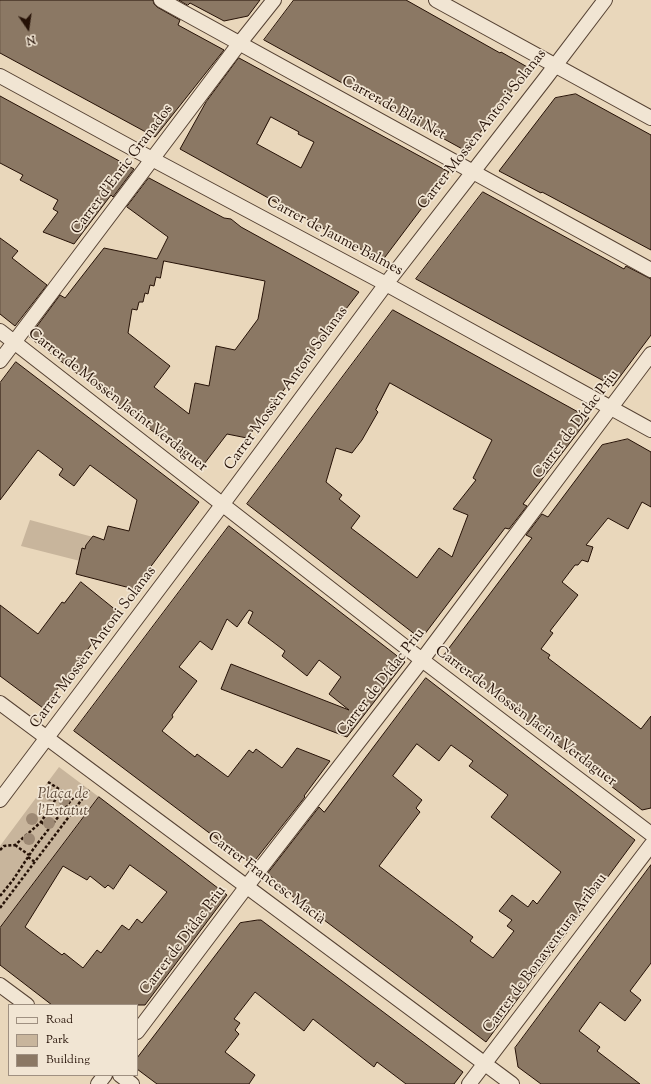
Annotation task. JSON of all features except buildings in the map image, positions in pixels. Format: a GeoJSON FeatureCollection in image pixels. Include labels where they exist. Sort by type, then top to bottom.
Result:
{"type":"FeatureCollection","features":[{"type":"Feature","properties":{"kind":"street","name":"Carrer de Blai Net"},"geometry":{"type":"LineString","coordinates":[[161,0],[651,270]]}},
{"type":"Feature","properties":{"kind":"street","name":"Carrer d'Enric Granados"},"geometry":{"type":"LineString","coordinates":[[0,361],[239,44],[274,0]]}},
{"type":"Feature","properties":{"kind":"street"},"geometry":{"type":"LineString","coordinates":[[436,0],[651,118]]}},
{"type":"Feature","properties":{"kind":"street","name":"Carrer Mossèn Antoni Solanas"},"geometry":{"type":"LineString","coordinates":[[0,800],[386,284],[556,66],[605,0]]}},
{"type":"Feature","properties":{"kind":"street","name":"Carrer de Jaume Balmes"},"geometry":{"type":"LineString","coordinates":[[0,76],[386,284],[612,407],[651,430]]}},
{"type":"Feature","properties":{"kind":"street","name":"Carrer de Mossèn Jacint Verdaguer"},"geometry":{"type":"LineString","coordinates":[[0,331],[422,660],[651,834]]}},
{"type":"Feature","properties":{"kind":"street","name":"Carrer de Dídac Priu"},"geometry":{"type":"LineString","coordinates":[[138,1031],[247,886],[422,660],[651,354]]}},
{"type":"Feature","properties":{"kind":"street","name":"Carrer Francesc Macià"},"geometry":{"type":"LineString","coordinates":[[0,703],[512,1084]]}},
{"type":"Feature","properties":{"kind":"street","name":"Carrer de Bonaventura Aribau"},"geometry":{"type":"LineString","coordinates":[[469,1084],[651,845]]}},
{"type":"Feature","properties":{"kind":"street"},"geometry":{"type":"LineString","coordinates":[[0,985],[26,1004]]}},
{"type":"Feature","properties":{"kind":"street"},"geometry":{"type":"LineString","coordinates":[[98,1084],[104,1076]]}},
{"type":"Feature","properties":{"kind":"street"},"geometry":{"type":"LineString","coordinates":[[121,1076],[132,1084]]}},
{"type":"Feature","properties":{"kind":"path"},"geometry":{"type":"LineString","coordinates":[[48,782],[73,798]]}},
{"type":"Feature","properties":{"kind":"path"},"geometry":{"type":"LineString","coordinates":[[0,896],[28,856],[83,785]]}},
{"type":"Feature","properties":{"kind":"path"},"geometry":{"type":"LineString","coordinates":[[0,908],[89,790]]}},
{"type":"Feature","properties":{"kind":"path"},"geometry":{"type":"LineString","coordinates":[[0,850],[4,846],[15,845],[41,822],[61,791]]}},
{"type":"Feature","properties":{"kind":"path"},"geometry":{"type":"LineString","coordinates":[[41,822],[50,828]]}},
{"type":"Feature","properties":{"kind":"path"},"geometry":{"type":"LineString","coordinates":[[15,845],[35,862]]}},
{"type":"Feature","properties":{"kind":"green space"},"geometry":{"type":"Polygon","coordinates":[[[30,520],[104,540],[143,577],[21,546],[30,520]]]}},
{"type":"Feature","properties":{"kind":"green space","name":"Plaça de l'Estatut"},"geometry":{"type":"Polygon","coordinates":[[[59,767],[99,797],[0,928],[0,846],[59,767]]]}}]}
